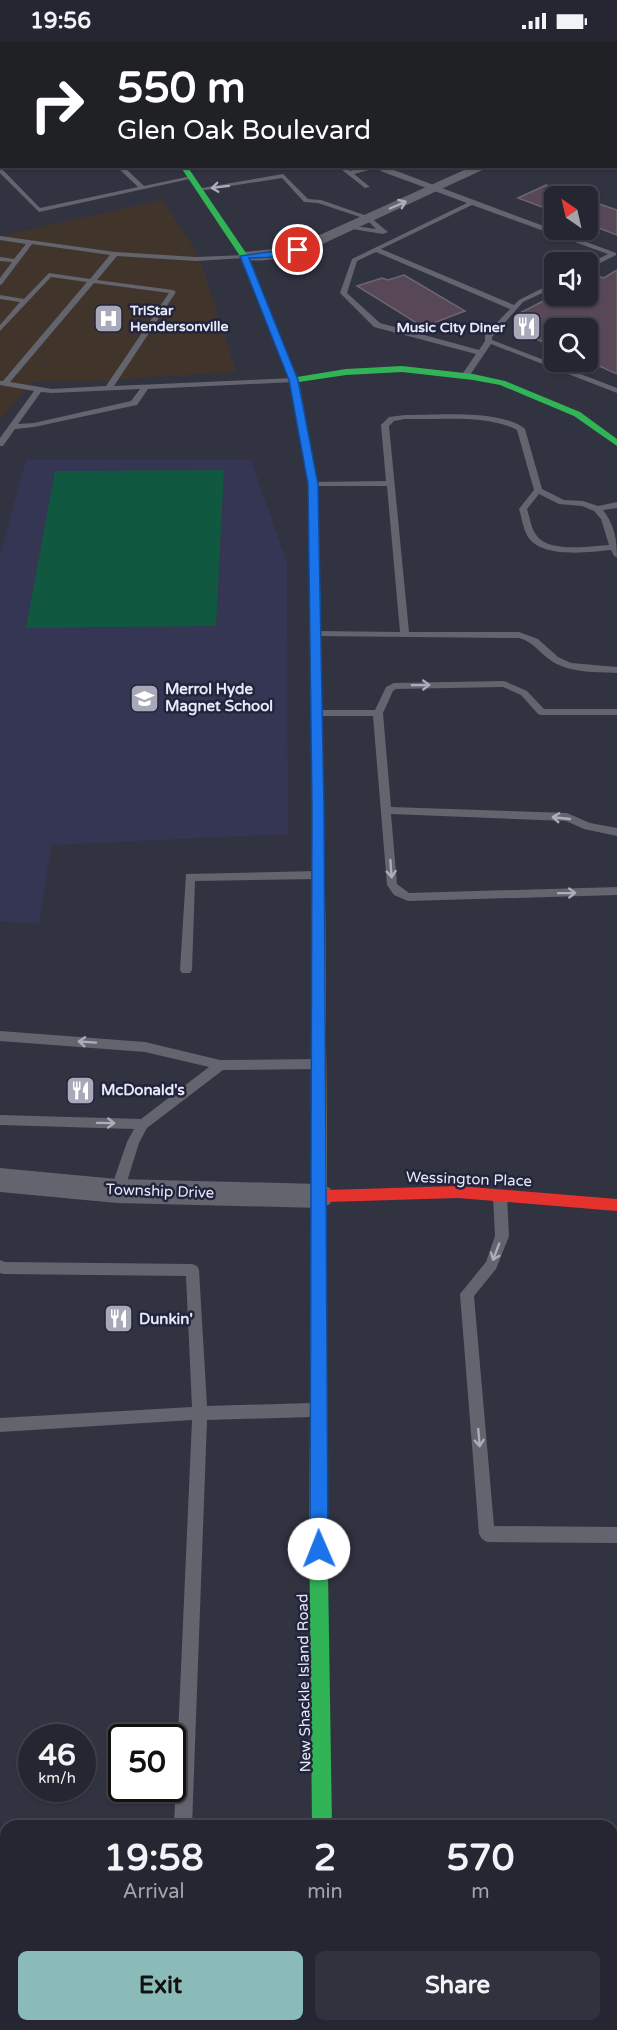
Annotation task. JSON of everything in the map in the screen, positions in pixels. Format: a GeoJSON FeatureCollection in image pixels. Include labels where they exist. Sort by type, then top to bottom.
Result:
{"type":"FeatureCollection","features":[{"type":"Feature","properties":{"kind":"main road","name":"New Shackle Island Road"},"geometry":{"type":"LineString","coordinates":[[191,178],[244,256],[294,380],[313,484],[317,713],[320,1196],[317,1410],[322,1820]]}},
{"type":"Feature","properties":{"kind":"main road"},"geometry":{"type":"LineString","coordinates":[[294,380],[346,372],[402,369],[465,376],[502,383],[577,414],[617,442]]}},
{"type":"Feature","properties":{"kind":"main road","name":"Wessington Place"},"geometry":{"type":"LineString","coordinates":[[320,1196],[458,1192],[617,1205]]}},
{"type":"Feature","properties":{"kind":"street"},"geometry":{"type":"LineString","coordinates":[[244,256],[352,212],[448,168]]}},
{"type":"Feature","properties":{"kind":"street"},"geometry":{"type":"LineString","coordinates":[[244,256],[282,254],[298,250],[480,168]]}},
{"type":"Feature","properties":{"kind":"street","name":"Township Drive"},"geometry":{"type":"LineString","coordinates":[[0,1180],[117,1191],[320,1196]]}},
{"type":"Feature","properties":{"kind":"lane"},"geometry":{"type":"LineString","coordinates":[[121,168],[141,187]]}},
{"type":"Feature","properties":{"kind":"lane"},"geometry":{"type":"LineString","coordinates":[[343,168],[367,187]]}},
{"type":"Feature","properties":{"kind":"lane"},"geometry":{"type":"LineString","coordinates":[[349,173],[369,168]]}},
{"type":"Feature","properties":{"kind":"lane"},"geometry":{"type":"LineString","coordinates":[[382,168],[616,255]]}},
{"type":"Feature","properties":{"kind":"lane"},"geometry":{"type":"LineString","coordinates":[[0,169],[39,210],[191,178],[241,184],[283,176],[306,201],[319,201],[369,218],[383,232]]}},
{"type":"Feature","properties":{"kind":"lane"},"geometry":{"type":"LineString","coordinates":[[473,202],[354,260],[343,293],[377,325],[481,352]]}},
{"type":"Feature","properties":{"kind":"lane"},"geometry":{"type":"LineString","coordinates":[[348,227],[400,237]]}},
{"type":"Feature","properties":{"kind":"lane"},"geometry":{"type":"LineString","coordinates":[[0,238],[115,254],[196,259],[244,256]]}},
{"type":"Feature","properties":{"kind":"lane"},"geometry":{"type":"LineString","coordinates":[[0,284],[31,241]]}},
{"type":"Feature","properties":{"kind":"lane"},"geometry":{"type":"LineString","coordinates":[[376,250],[514,308]]}},
{"type":"Feature","properties":{"kind":"lane"},"geometry":{"type":"LineString","coordinates":[[2,384],[115,254]]}},
{"type":"Feature","properties":{"kind":"lane"},"geometry":{"type":"LineString","coordinates":[[598,263],[616,255]]}},
{"type":"Feature","properties":{"kind":"lane"},"geometry":{"type":"LineString","coordinates":[[0,259],[16,261]]}},
{"type":"Feature","properties":{"kind":"lane"},"geometry":{"type":"LineString","coordinates":[[0,329],[49,275],[173,292],[109,388]]}},
{"type":"Feature","properties":{"kind":"lane"},"geometry":{"type":"LineString","coordinates":[[465,376],[489,341],[488,336],[521,301],[544,290]]}},
{"type":"Feature","properties":{"kind":"lane"},"geometry":{"type":"LineString","coordinates":[[0,297],[26,301]]}},
{"type":"Feature","properties":{"kind":"lane"},"geometry":{"type":"LineString","coordinates":[[489,341],[617,391]]}},
{"type":"Feature","properties":{"kind":"lane"},"geometry":{"type":"LineString","coordinates":[[2,384],[51,391],[294,380]]}},
{"type":"Feature","properties":{"kind":"lane"},"geometry":{"type":"LineString","coordinates":[[12,427],[34,425],[134,403],[147,386]]}},
{"type":"Feature","properties":{"kind":"lane"},"geometry":{"type":"LineString","coordinates":[[0,444],[39,389]]}},
{"type":"Feature","properties":{"kind":"lane"},"geometry":{"type":"LineString","coordinates":[[405,635],[385,425],[392,419],[405,417],[485,418],[506,422],[521,429],[538,490],[562,502],[583,504],[597,509],[617,505]]}},
{"type":"Feature","properties":{"kind":"lane"},"geometry":{"type":"LineString","coordinates":[[313,484],[391,483]]}},
{"type":"Feature","properties":{"kind":"lane"},"geometry":{"type":"LineString","coordinates":[[538,490],[523,509],[533,538],[546,547],[616,551],[605,519],[597,509]]}},
{"type":"Feature","properties":{"kind":"lane"},"geometry":{"type":"LineString","coordinates":[[316,634],[519,635],[535,639],[559,662],[580,668],[617,670]]}},
{"type":"Feature","properties":{"kind":"lane"},"geometry":{"type":"LineString","coordinates":[[617,712],[541,712],[524,693],[504,684],[394,686],[389,689],[378,713],[393,885],[398,892],[408,897],[617,891]]}},
{"type":"Feature","properties":{"kind":"lane"},"geometry":{"type":"LineString","coordinates":[[317,713],[378,713]]}},
{"type":"Feature","properties":{"kind":"lane"},"geometry":{"type":"LineString","coordinates":[[387,810],[567,817],[588,826],[617,832]]}},
{"type":"Feature","properties":{"kind":"lane"},"geometry":{"type":"LineString","coordinates":[[186,970],[189,878],[318,875]]}},
{"type":"Feature","properties":{"kind":"lane"},"geometry":{"type":"LineString","coordinates":[[0,1036],[145,1047],[220,1065],[319,1064]]}},
{"type":"Feature","properties":{"kind":"lane"},"geometry":{"type":"LineString","coordinates":[[117,1191],[133,1142],[143,1124],[220,1065]]}},
{"type":"Feature","properties":{"kind":"lane"},"geometry":{"type":"LineString","coordinates":[[0,1120],[143,1124]]}},
{"type":"Feature","properties":{"kind":"lane"},"geometry":{"type":"LineString","coordinates":[[500,1195],[502,1236],[491,1265],[467,1294],[487,1534],[617,1535]]}},
{"type":"Feature","properties":{"kind":"lane"},"geometry":{"type":"LineString","coordinates":[[0,1266],[3,1268],[192,1270],[200,1413],[183,1820]]}},
{"type":"Feature","properties":{"kind":"lane"},"geometry":{"type":"LineString","coordinates":[[0,1425],[200,1413],[317,1410]]}},
{"type":"Feature","properties":{"kind":"shaded area","name":"TriStar Hendersonville"},"geometry":{"type":"Polygon","coordinates":[[[162,200],[202,265],[236,372],[95,381],[32,382],[0,420],[0,236],[162,200]]]}},
{"type":"Feature","properties":{"kind":"shaded area","name":"Merrol Hyde Magnet School"},"geometry":{"type":"Polygon","coordinates":[[[26,460],[251,460],[287,563],[288,834],[51,845],[39,924],[0,921],[0,555],[26,460]]]}},
{"type":"Feature","properties":{"kind":"green space"},"geometry":{"type":"Polygon","coordinates":[[[224,470],[216,626],[26,628],[55,471],[224,470]]]}},
{"type":"Feature","properties":{"kind":"building"},"geometry":{"type":"Polygon","coordinates":[[[546,185],[549,186],[544,186],[544,208],[518,198],[546,185]]]}},
{"type":"Feature","properties":{"kind":"building"},"geometry":{"type":"Polygon","coordinates":[[[598,203],[617,210],[617,235],[598,228],[598,203]]]}},
{"type":"Feature","properties":{"kind":"building"},"geometry":{"type":"Polygon","coordinates":[[[617,270],[617,374],[598,365],[598,318],[544,318],[544,342],[517,331],[514,316],[544,301],[544,306],[598,306],[598,276],[604,278],[617,270]]]}},
{"type":"Feature","properties":{"kind":"building"},"geometry":{"type":"Polygon","coordinates":[[[404,275],[465,311],[423,327],[357,286],[382,278],[388,280],[404,275]]]}},
{"type":"Feature","properties":{"kind":"traffic: fast"},"geometry":{"type":"LineString","coordinates":[[184,168],[244,256],[294,380],[313,484],[316,630]]}},
{"type":"Feature","properties":{"kind":"traffic: fast"},"geometry":{"type":"LineString","coordinates":[[294,380],[346,372],[402,369],[473,377],[502,383],[577,414],[617,443]]}},
{"type":"Feature","properties":{"kind":"traffic: fast"},"geometry":{"type":"LineString","coordinates":[[318,1509],[322,1820]]}},
{"type":"Feature","properties":{"kind":"traffic: slow"},"geometry":{"type":"LineString","coordinates":[[319,891],[320,1191]]}},
{"type":"Feature","properties":{"kind":"traffic: jam"},"geometry":{"type":"LineString","coordinates":[[316,630],[319,891]]}},
{"type":"Feature","properties":{"kind":"traffic: jam"},"geometry":{"type":"LineString","coordinates":[[318,1509],[320,1191]]}},
{"type":"Feature","properties":{"kind":"traffic: jam"},"geometry":{"type":"LineString","coordinates":[[320,1196],[458,1192],[617,1205]]}},
{"type":"Feature","properties":{"kind":"place","name":"TriStar Hendersonville"},"geometry":{"type":"Point","coordinates":[109,318]}},
{"type":"Feature","properties":{"kind":"place","name":"Music City Diner"},"geometry":{"type":"Point","coordinates":[526,327]}},
{"type":"Feature","properties":{"kind":"place","name":"Merrol Hyde Magnet School"},"geometry":{"type":"Point","coordinates":[144,698]}},
{"type":"Feature","properties":{"kind":"place","name":"McDonald's"},"geometry":{"type":"Point","coordinates":[80,1090]}},
{"type":"Feature","properties":{"kind":"place","name":"Dunkin'"},"geometry":{"type":"Point","coordinates":[118,1319]}},
{"type":"Feature","properties":{"kind":"route"},"geometry":{"type":"LineString","coordinates":[[298,250],[282,254],[244,256],[294,380],[313,484],[318,741],[320,1196],[317,1410],[319,1549]]}}]}
